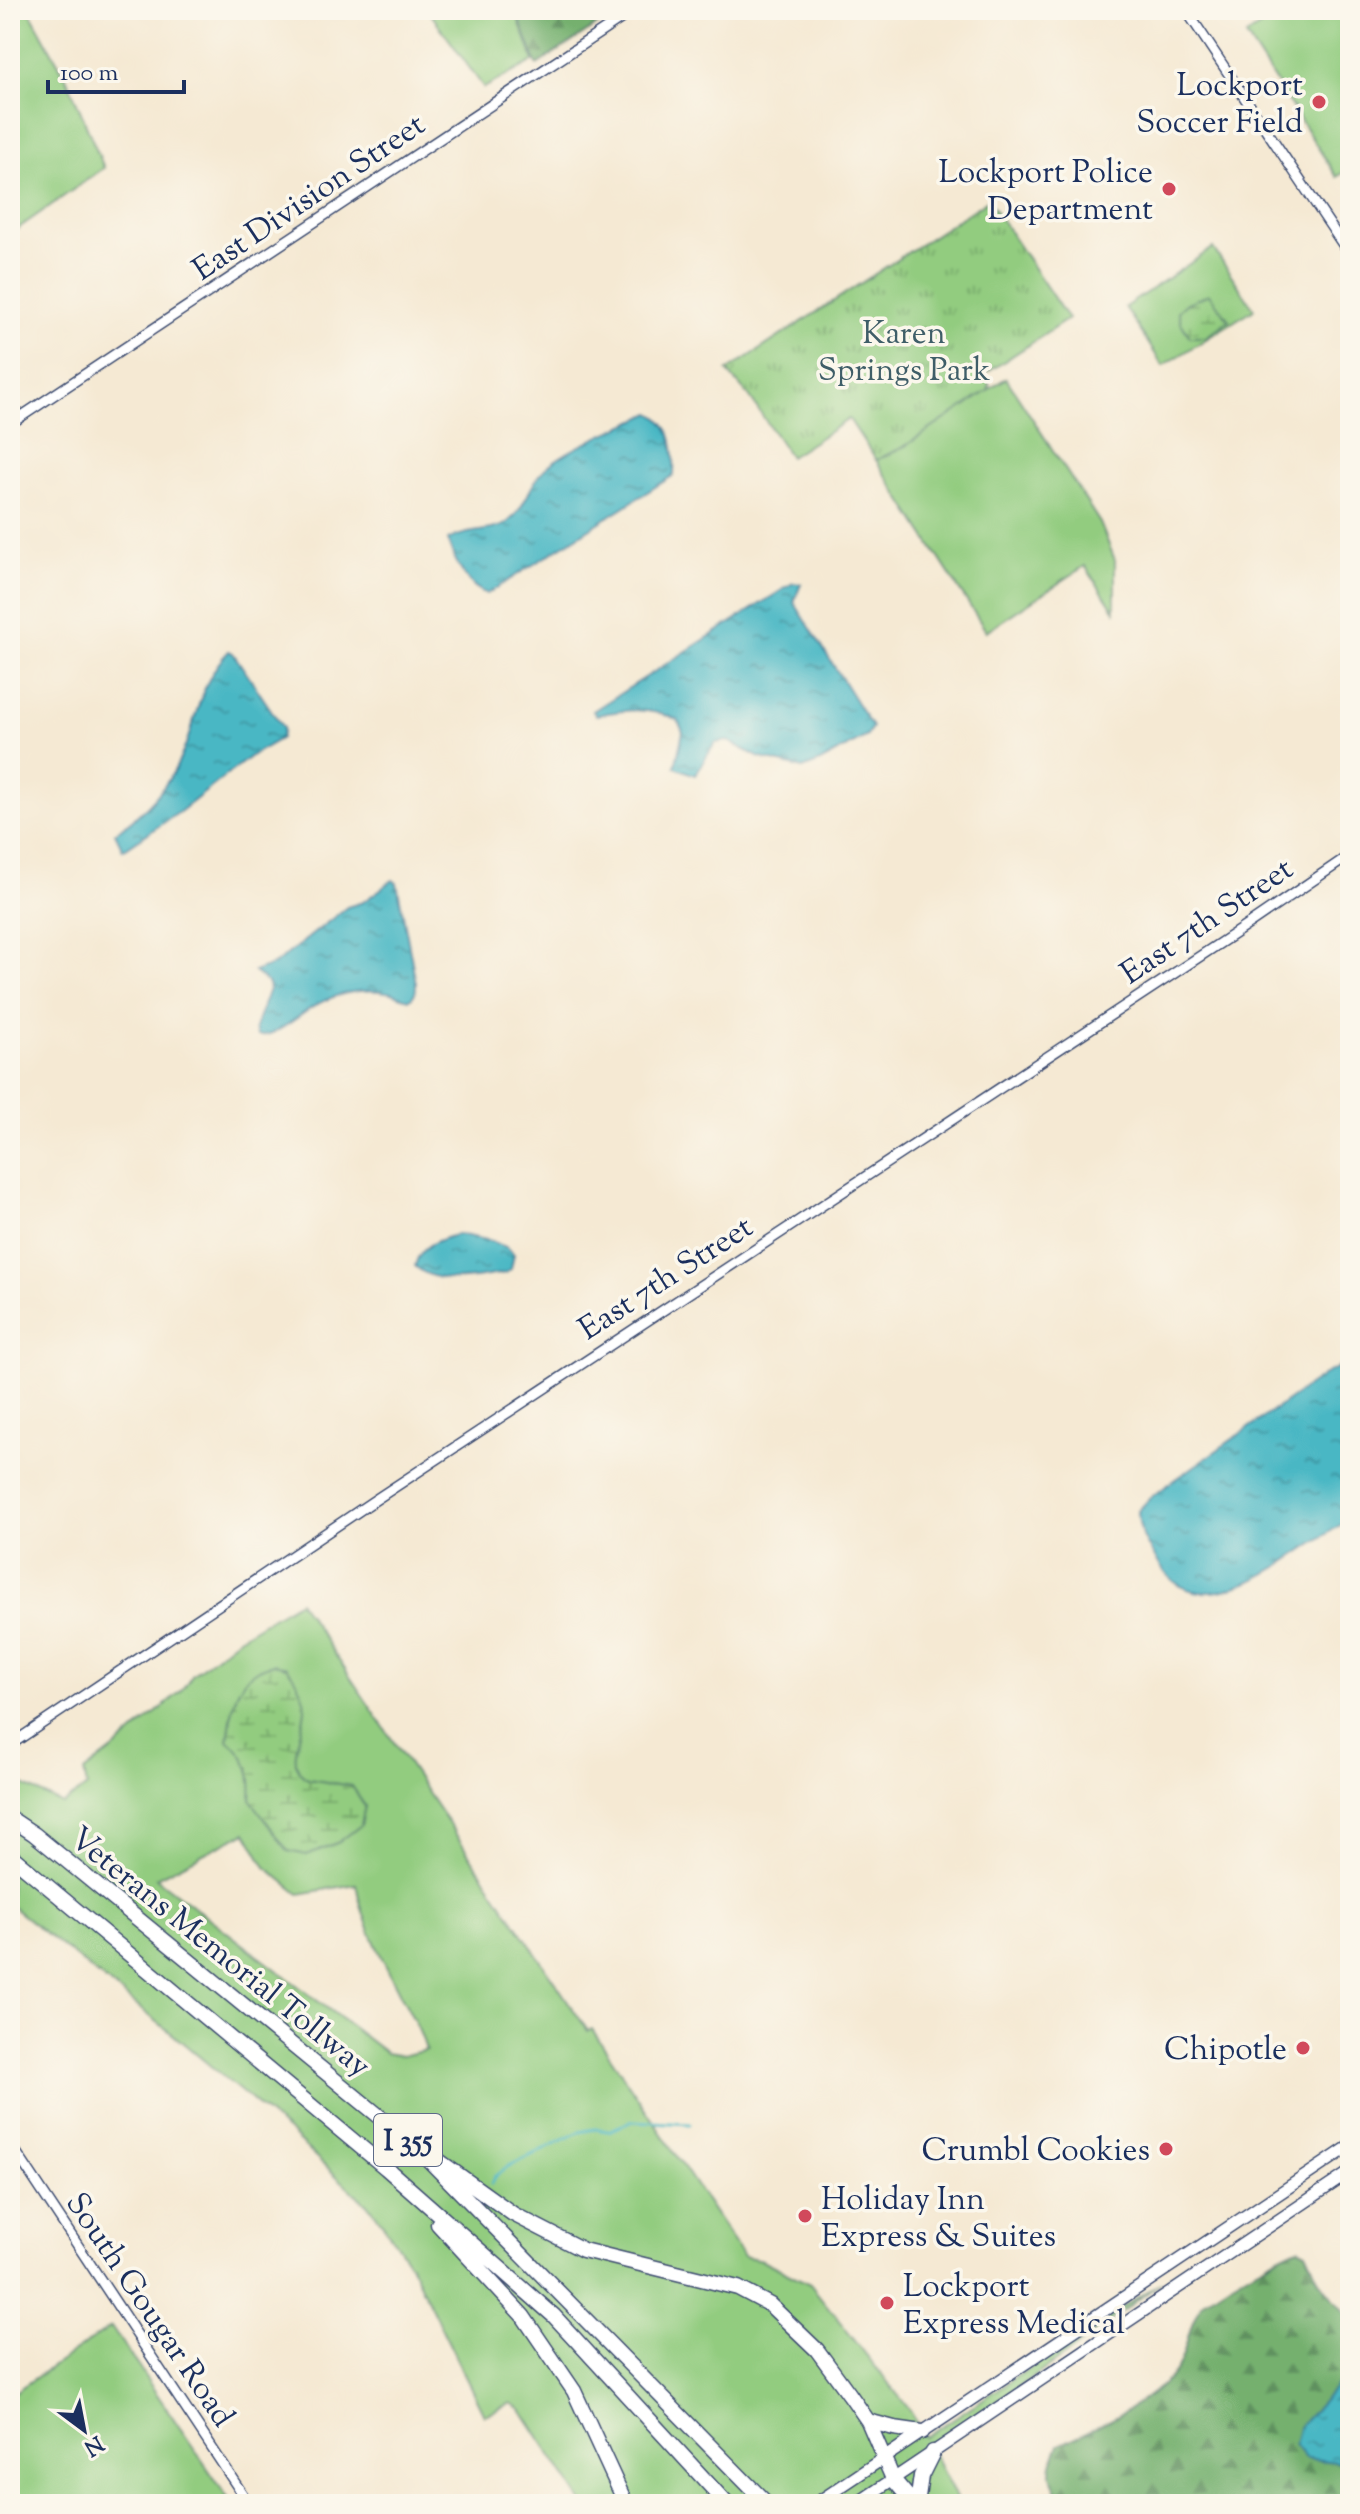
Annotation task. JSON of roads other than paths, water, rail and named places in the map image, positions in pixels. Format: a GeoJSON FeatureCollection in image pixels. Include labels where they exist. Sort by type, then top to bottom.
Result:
{"type":"FeatureCollection","features":[{"type":"Feature","properties":{"kind":"highway","name":"Veterans Memorial Tollway"},"geometry":{"type":"LineString","coordinates":[[10,1818],[34,1834],[412,2143],[767,2504]]}},
{"type":"Feature","properties":{"kind":"highway","name":"Veterans Memorial Tollway"},"geometry":{"type":"LineString","coordinates":[[10,1855],[386,2168],[554,2316],[727,2504]]}},
{"type":"Feature","properties":{"kind":"highway"},"geometry":{"type":"LineString","coordinates":[[396,2130],[513,2214],[583,2250],[738,2288],[770,2305],[817,2350],[868,2421],[893,2479],[915,2504]]}},
{"type":"Feature","properties":{"kind":"highway"},"geometry":{"type":"LineString","coordinates":[[386,2168],[523,2316],[574,2391],[626,2504]]}},
{"type":"Feature","properties":{"kind":"highway"},"geometry":{"type":"LineString","coordinates":[[868,2421],[922,2432]]}},
{"type":"Feature","properties":{"kind":"highway"},"geometry":{"type":"LineString","coordinates":[[915,2504],[921,2476],[933,2452]]}},
{"type":"Feature","properties":{"kind":"main road"},"geometry":{"type":"LineString","coordinates":[[815,2504],[1350,2146]]}},
{"type":"Feature","properties":{"kind":"main road"},"geometry":{"type":"LineString","coordinates":[[856,2504],[1350,2172]]}},
{"type":"Feature","properties":{"kind":"street","name":"East Division Street"},"geometry":{"type":"LineString","coordinates":[[10,424],[634,10]]}},
{"type":"Feature","properties":{"kind":"street"},"geometry":{"type":"LineString","coordinates":[[1186,10],[1350,255]]}},
{"type":"Feature","properties":{"kind":"street","name":"East 7th Street"},"geometry":{"type":"LineString","coordinates":[[10,1745],[1350,855]]}},
{"type":"Feature","properties":{"kind":"street","name":"South Gougar Road"},"geometry":{"type":"LineString","coordinates":[[10,2143],[249,2504]]}},
{"type":"Feature","properties":{"kind":"water"},"geometry":{"type":"Polygon","coordinates":[[[651,413],[669,431],[674,475],[487,594],[467,579],[448,540],[507,523],[518,511],[537,478],[551,464],[577,447],[651,413]]]}},
{"type":"Feature","properties":{"kind":"water"},"geometry":{"type":"Polygon","coordinates":[[[793,583],[801,584],[794,602],[872,727],[867,736],[803,769],[758,757],[728,741],[715,743],[695,775],[675,767],[683,732],[678,720],[647,711],[596,715],[593,711],[793,583]]]}},
{"type":"Feature","properties":{"kind":"water"},"geometry":{"type":"Polygon","coordinates":[[[229,651],[283,728],[281,738],[252,755],[181,811],[123,850],[115,833],[144,809],[175,770],[211,675],[229,651]]]}},
{"type":"Feature","properties":{"kind":"water"},"geometry":{"type":"Polygon","coordinates":[[[393,880],[397,883],[416,983],[413,996],[410,999],[373,990],[344,994],[318,1004],[273,1032],[257,1036],[255,1028],[269,989],[268,983],[254,972],[275,964],[347,907],[363,902],[393,880]]]}},
{"type":"Feature","properties":{"kind":"water"},"geometry":{"type":"Polygon","coordinates":[[[458,1234],[506,1247],[514,1254],[511,1269],[482,1277],[446,1279],[424,1273],[415,1266],[426,1248],[458,1234]]]}},
{"type":"Feature","properties":{"kind":"water"},"geometry":{"type":"Polygon","coordinates":[[[1350,1362],[1350,1519],[1256,1579],[1229,1589],[1203,1592],[1180,1586],[1161,1567],[1148,1547],[1138,1511],[1169,1484],[1328,1372],[1350,1362]]]}},
{"type":"Feature","properties":{"kind":"water"},"geometry":{"type":"Polygon","coordinates":[[[1350,2371],[1350,2464],[1305,2458],[1294,2445],[1298,2428],[1350,2371]]]}},
{"type":"Feature","properties":{"kind":"waterway"},"geometry":{"type":"LineString","coordinates":[[491,2184],[494,2177],[507,2167],[579,2132],[595,2129],[608,2131],[633,2121],[690,2124]]}},
{"type":"Feature","properties":{"kind":"place","name":"Lockport Soccer Field"},"geometry":{"type":"Point","coordinates":[1319,102]}},
{"type":"Feature","properties":{"kind":"place","name":"Lockport Police Department"},"geometry":{"type":"Point","coordinates":[1169,189]}},
{"type":"Feature","properties":{"kind":"place","name":"Chipotle"},"geometry":{"type":"Point","coordinates":[1303,2048]}},
{"type":"Feature","properties":{"kind":"place","name":"Crumbl Cookies"},"geometry":{"type":"Point","coordinates":[1166,2149]}},
{"type":"Feature","properties":{"kind":"place","name":"Holiday Inn Express & Suites"},"geometry":{"type":"Point","coordinates":[805,2216]}},
{"type":"Feature","properties":{"kind":"place","name":"Lockport Express Medical"},"geometry":{"type":"Point","coordinates":[887,2303]}},
{"type":"Feature","properties":{"kind":"park label","name":"Karen Springs Park"},"geometry":{"type":"Point","coordinates":[904,350]}}]}
